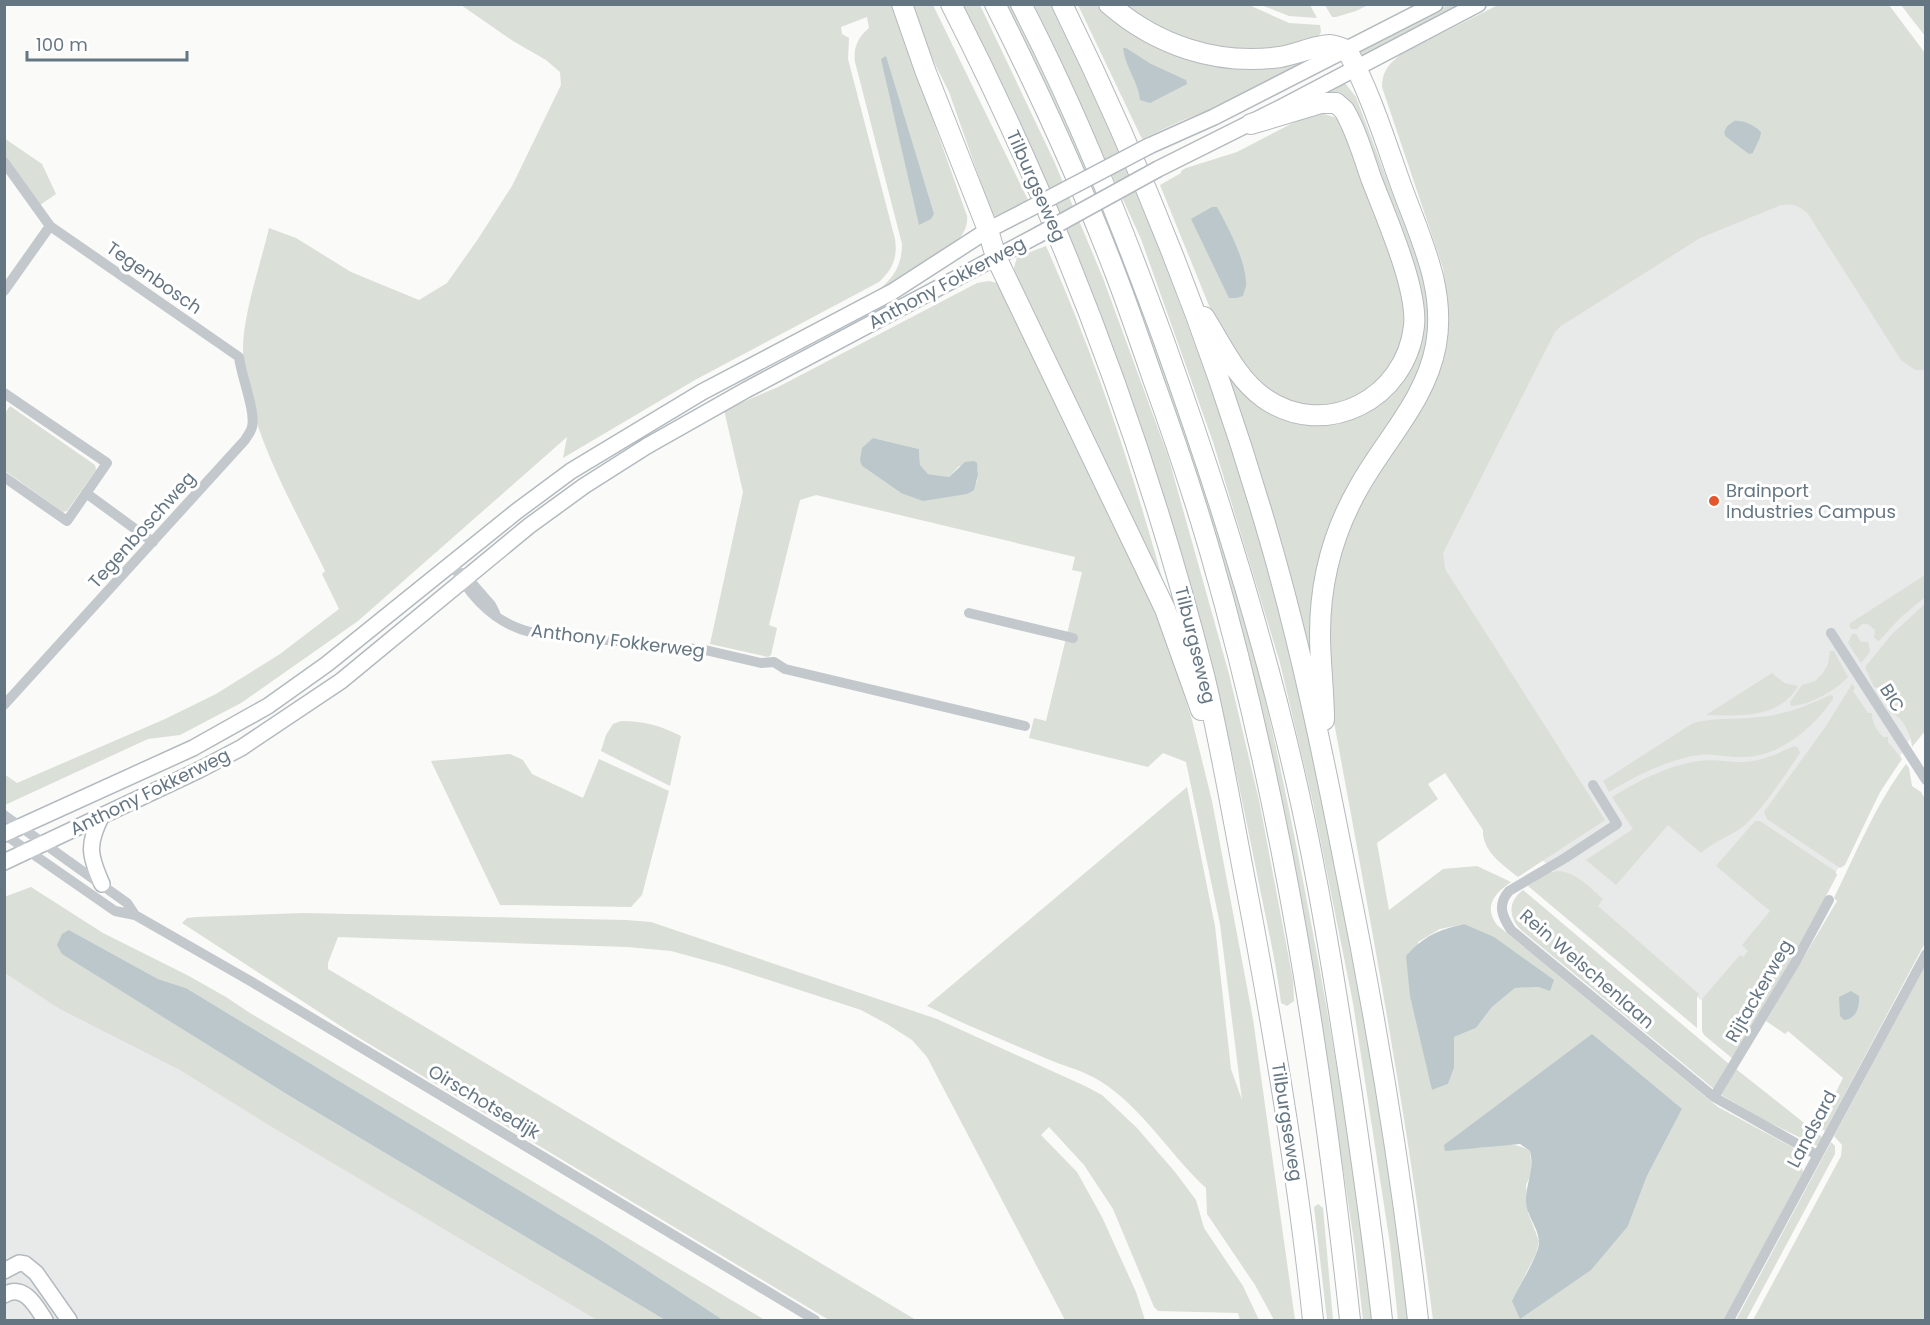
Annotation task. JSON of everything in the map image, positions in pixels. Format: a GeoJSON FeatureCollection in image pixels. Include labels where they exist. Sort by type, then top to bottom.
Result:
{"type":"FeatureCollection","features":[{"type":"Feature","properties":{"kind":"highway"},"geometry":{"type":"LineString","coordinates":[[902,4],[929,81],[988,230],[996,257],[1165,609],[1179,652],[1224,768]]}},
{"type":"Feature","properties":{"kind":"highway","name":"Tilburgseweg"},"geometry":{"type":"LineString","coordinates":[[951,4],[987,76],[1056,230],[1115,385],[1174,565],[1204,677],[1224,768],[1272,1027],[1306,1252],[1313,1320]]}},
{"type":"Feature","properties":{"kind":"highway","name":"Tilburgseweg"},"geometry":{"type":"LineString","coordinates":[[995,4],[1066,156],[1116,273],[1179,452],[1227,612],[1271,800],[1309,1007],[1322,1084],[1350,1320]]}},
{"type":"Feature","properties":{"kind":"highway"},"geometry":{"type":"LineString","coordinates":[[1021,4],[1088,148],[1137,267],[1202,446],[1266,665],[1301,801],[1338,1004],[1374,1244],[1383,1320]]}},
{"type":"Feature","properties":{"kind":"highway"},"geometry":{"type":"LineString","coordinates":[[1062,4],[1123,135],[1185,287],[1237,435],[1269,536],[1302,660],[1371,1000],[1409,1242],[1418,1320]]}},
{"type":"Feature","properties":{"kind":"highway"},"geometry":{"type":"LineString","coordinates":[[1109,4],[1125,18],[1159,39],[1210,55],[1239,59],[1266,59],[1288,56],[1328,45],[1347,50],[1375,110],[1432,271],[1439,301],[1439,326],[1432,363],[1424,384],[1351,502],[1338,532],[1327,569],[1322,595],[1320,635],[1325,765]]}},
{"type":"Feature","properties":{"kind":"highway"},"geometry":{"type":"LineString","coordinates":[[1185,287],[1240,375],[1264,398],[1294,412],[1328,414],[1362,405],[1390,382],[1407,355],[1414,324],[1412,297],[1392,236],[1344,110],[1336,104],[1321,103],[1251,124]]}},
{"type":"Feature","properties":{"kind":"main road","name":"Anthony Fokkerweg"},"geometry":{"type":"LineString","coordinates":[[4,834],[193,748],[267,706],[327,664],[562,477],[702,392],[892,292],[988,230],[1149,146],[1214,117],[1435,4]]}},
{"type":"Feature","properties":{"kind":"main road","name":"Anthony Fokkerweg"},"geometry":{"type":"LineString","coordinates":[[4,862],[200,770],[279,724],[341,681],[529,526],[584,486],[647,446],[746,390],[1158,169],[1251,124],[1478,4]]}},
{"type":"Feature","properties":{"kind":"main road"},"geometry":{"type":"LineString","coordinates":[[102,815],[93,834],[91,852],[102,884]]}},
{"type":"Feature","properties":{"kind":"main road"},"geometry":{"type":"LineString","coordinates":[[4,1271],[19,1263],[30,1268],[69,1320]]}},
{"type":"Feature","properties":{"kind":"main road"},"geometry":{"type":"LineString","coordinates":[[4,1295],[16,1291],[25,1294],[45,1320]]}},
{"type":"Feature","properties":{"kind":"street","name":"Tegenbosch"},"geometry":{"type":"LineString","coordinates":[[4,162],[50,226],[239,357]]}},
{"type":"Feature","properties":{"kind":"street"},"geometry":{"type":"LineString","coordinates":[[4,291],[50,226]]}},
{"type":"Feature","properties":{"kind":"street","name":"Tegenboschweg"},"geometry":{"type":"LineString","coordinates":[[4,705],[245,440],[252,429],[253,418],[239,357]]}},
{"type":"Feature","properties":{"kind":"street"},"geometry":{"type":"LineString","coordinates":[[4,477],[67,521],[107,462],[6,396]]}},
{"type":"Feature","properties":{"kind":"street"},"geometry":{"type":"LineString","coordinates":[[86,493],[153,542]]}},
{"type":"Feature","properties":{"kind":"street","name":"Anthony Fokkerweg"},"geometry":{"type":"LineString","coordinates":[[452,563],[484,608],[495,613],[508,625],[530,632],[705,650],[761,663],[774,662],[792,670],[1025,726]]}},
{"type":"Feature","properties":{"kind":"street"},"geometry":{"type":"LineString","coordinates":[[969,613],[1073,638]]}},
{"type":"Feature","properties":{"kind":"street","name":"BIC"},"geometry":{"type":"LineString","coordinates":[[1831,633],[1926,780]]}},
{"type":"Feature","properties":{"kind":"street","name":"Rein Welschenlaan"},"geometry":{"type":"LineString","coordinates":[[1593,785],[1617,824],[1509,891],[1502,901],[1502,914],[1511,930],[1714,1097],[1817,1155]]}},
{"type":"Feature","properties":{"kind":"street","name":"Oirschotsedijk"},"geometry":{"type":"LineString","coordinates":[[4,815],[127,903],[135,915]]}},
{"type":"Feature","properties":{"kind":"street","name":"Oirschotsedijk"},"geometry":{"type":"LineString","coordinates":[[4,834],[115,911],[135,915],[262,988],[815,1320]]}},
{"type":"Feature","properties":{"kind":"street","name":"Rijtackerweg"},"geometry":{"type":"LineString","coordinates":[[1714,1097],[1795,963],[1829,900]]}},
{"type":"Feature","properties":{"kind":"street","name":"Landsard"},"geometry":{"type":"LineString","coordinates":[[1729,1320],[1926,954]]}},
{"type":"Feature","properties":{"kind":"shaded area"},"geometry":{"type":"Polygon","coordinates":[[[461,5],[894,5],[967,216],[964,231],[955,243],[884,290],[882,287],[891,278],[901,257],[902,244],[855,62],[857,43],[869,28],[867,17],[841,27],[842,34],[849,38],[848,59],[895,239],[896,252],[893,263],[879,282],[695,380],[563,458],[567,437],[358,621],[241,703],[180,735],[148,739],[5,805],[4,774],[17,783],[165,719],[216,694],[280,654],[339,609],[322,574],[325,571],[285,491],[261,435],[245,377],[243,349],[246,320],[269,228],[296,238],[351,272],[419,300],[447,283],[478,239],[512,186],[561,85],[560,72],[546,60],[513,41],[461,5]]]}},
{"type":"Feature","properties":{"kind":"shaded area"},"geometry":{"type":"Polygon","coordinates":[[[909,5],[933,5],[1028,200],[993,217],[949,92],[924,42],[909,5]]]}},
{"type":"Feature","properties":{"kind":"shaded area"},"geometry":{"type":"Polygon","coordinates":[[[963,5],[980,5],[1054,161],[1103,278],[1168,456],[1229,674],[1259,800],[1293,980],[1294,1001],[1287,1006],[1281,1003],[1273,951],[1231,749],[1207,653],[1151,462],[1119,368],[1047,184],[963,5]]]}},
{"type":"Feature","properties":{"kind":"shaded area"},"geometry":{"type":"Polygon","coordinates":[[[1003,5],[1012,5],[1036,54],[1136,291],[1199,462],[1239,594],[1282,775],[1319,963],[1352,1167],[1372,1320],[1363,1320],[1355,1248],[1319,1010],[1217,550],[1003,5]]]}},
{"type":"Feature","properties":{"kind":"shaded area"},"geometry":{"type":"Polygon","coordinates":[[[1034,5],[1052,5],[1088,77],[1120,151],[1201,360],[1260,536],[1297,679],[1338,871],[1381,1119],[1408,1320],[1398,1320],[1390,1244],[1353,1003],[1313,803],[1280,663],[1213,442],[1141,239],[1034,5]]]}},
{"type":"Feature","properties":{"kind":"shaded area"},"geometry":{"type":"Polygon","coordinates":[[[1078,5],[1096,5],[1142,39],[1196,60],[1225,66],[1254,68],[1311,59],[1212,109],[1142,139],[1078,5]]]}},
{"type":"Feature","properties":{"kind":"shaded area"},"geometry":{"type":"Polygon","coordinates":[[[1119,5],[1249,5],[1289,23],[1320,25],[1321,32],[1318,37],[1306,45],[1245,52],[1181,40],[1119,5]]]}},
{"type":"Feature","properties":{"kind":"shaded area"},"geometry":{"type":"Polygon","coordinates":[[[1261,5],[1310,5],[1317,18],[1289,16],[1261,5]]]}},
{"type":"Feature","properties":{"kind":"shaded area"},"geometry":{"type":"Polygon","coordinates":[[[1325,5],[1368,5],[1356,11],[1332,17],[1325,5]]]}},
{"type":"Feature","properties":{"kind":"shaded area"},"geometry":{"type":"Polygon","coordinates":[[[1448,5],[1459,5],[1356,59],[1354,54],[1448,5]]]}},
{"type":"Feature","properties":{"kind":"shaded area"},"geometry":{"type":"Polygon","coordinates":[[[1498,5],[1889,5],[1925,53],[1925,370],[1915,370],[1901,360],[1808,214],[1796,206],[1785,204],[1700,238],[1561,326],[1555,332],[1443,553],[1445,569],[1605,820],[1518,877],[1490,851],[1486,845],[1483,830],[1445,773],[1428,784],[1438,799],[1377,843],[1389,910],[1443,869],[1477,866],[1511,882],[1496,895],[1491,906],[1491,912],[1497,925],[1718,1107],[1792,1147],[1798,1155],[1803,1172],[1724,1320],[1433,1320],[1398,1081],[1327,684],[1324,637],[1345,524],[1448,327],[1448,301],[1443,268],[1382,87],[1383,76],[1387,68],[1401,54],[1498,5]],[[1734,121],[1727,126],[1725,136],[1753,153],[1760,138],[1740,121],[1734,121]],[[1464,924],[1440,929],[1418,942],[1432,1090],[1448,1084],[1454,1068],[1454,1037],[1476,1028],[1492,1007],[1515,988],[1539,987],[1464,924]],[[1682,1109],[1470,1148],[1515,1145],[1530,1151],[1532,1172],[1526,1185],[1528,1213],[1539,1241],[1536,1254],[1512,1300],[1628,1226],[1647,1176],[1682,1109]]]}},
{"type":"Feature","properties":{"kind":"shaded area"},"geometry":{"type":"Polygon","coordinates":[[[1901,5],[1925,5],[1925,36],[1901,5]]]}},
{"type":"Feature","properties":{"kind":"shaded area"},"geometry":{"type":"Polygon","coordinates":[[[1123,48],[1186,80],[1187,84],[1150,103],[1140,100],[1123,48]]]}},
{"type":"Feature","properties":{"kind":"shaded area"},"geometry":{"type":"Polygon","coordinates":[[[886,56],[934,214],[931,219],[919,225],[881,59],[886,56]]]}},
{"type":"Feature","properties":{"kind":"shaded area"},"geometry":{"type":"Polygon","coordinates":[[[1345,83],[1356,97],[1423,275],[1430,302],[1427,362],[1337,520],[1322,700],[1218,349],[1278,409],[1371,403],[1419,324],[1337,95],[1327,93],[1345,83]]]}},
{"type":"Feature","properties":{"kind":"shaded area"},"geometry":{"type":"Polygon","coordinates":[[[1321,113],[1337,118],[1345,127],[1407,297],[1403,353],[1367,397],[1312,411],[1259,389],[1212,313],[1160,185],[1186,168],[1237,152],[1310,114],[1321,113]]]}},
{"type":"Feature","properties":{"kind":"shaded area"},"geometry":{"type":"Polygon","coordinates":[[[1734,121],[1741,121],[1761,132],[1753,153],[1749,154],[1725,136],[1727,126],[1734,121]]]}},
{"type":"Feature","properties":{"kind":"shaded area"},"geometry":{"type":"Polygon","coordinates":[[[4,138],[42,164],[56,194],[40,205],[5,157],[4,138]]]}},
{"type":"Feature","properties":{"kind":"shaded area"},"geometry":{"type":"Polygon","coordinates":[[[1802,194],[1925,363],[1925,720],[1908,742],[1744,1038],[1541,859],[1435,561],[1556,325],[1697,236],[1802,194]]]}},
{"type":"Feature","properties":{"kind":"shaded area"},"geometry":{"type":"Polygon","coordinates":[[[1212,207],[1217,207],[1239,253],[1245,273],[1246,284],[1243,296],[1229,298],[1191,219],[1212,207]]]}},
{"type":"Feature","properties":{"kind":"shaded area"},"geometry":{"type":"Polygon","coordinates":[[[1046,246],[1102,386],[1149,530],[1175,627],[1121,496],[1017,284],[1014,268],[1017,257],[1046,246]]]}},
{"type":"Feature","properties":{"kind":"shaded area"},"geometry":{"type":"Polygon","coordinates":[[[989,281],[1006,289],[1141,578],[1169,648],[1192,720],[1212,801],[1253,1019],[1295,1320],[1274,1320],[1255,1285],[1207,1214],[1206,1188],[1130,1104],[1087,1074],[1000,1039],[927,1006],[1187,787],[1215,926],[1231,1069],[1242,1100],[1220,924],[1186,762],[1163,753],[1148,767],[1029,738],[1034,718],[1046,721],[1082,572],[1072,570],[1075,557],[816,495],[800,500],[769,625],[777,628],[771,655],[768,657],[710,644],[743,492],[724,410],[778,387],[977,283],[989,281]],[[873,438],[862,466],[901,493],[977,482],[978,470],[959,466],[949,477],[928,474],[920,465],[919,449],[873,438]]]}},
{"type":"Feature","properties":{"kind":"shaded area"},"geometry":{"type":"Polygon","coordinates":[[[10,406],[95,465],[96,470],[67,511],[63,512],[5,471],[5,413],[10,406]]]}},
{"type":"Feature","properties":{"kind":"shaded area"},"geometry":{"type":"Polygon","coordinates":[[[873,438],[919,449],[920,465],[928,474],[949,477],[965,462],[974,461],[977,463],[978,475],[974,490],[967,494],[923,501],[901,493],[862,466],[860,460],[862,448],[873,438]]]}},
{"type":"Feature","properties":{"kind":"shaded area"},"geometry":{"type":"Polygon","coordinates":[[[1925,575],[1925,597],[1900,618],[1879,641],[1874,638],[1875,630],[1868,624],[1851,629],[1849,624],[1925,575]]]}},
{"type":"Feature","properties":{"kind":"shaded area"},"geometry":{"type":"Polygon","coordinates":[[[1925,604],[1925,731],[1912,747],[1905,726],[1898,717],[1889,712],[1883,694],[1874,687],[1865,667],[1892,634],[1925,604]]]}},
{"type":"Feature","properties":{"kind":"shaded area"},"geometry":{"type":"Polygon","coordinates":[[[1852,634],[1856,634],[1861,642],[1868,642],[1870,652],[1861,663],[1848,643],[1852,634]]]}},
{"type":"Feature","properties":{"kind":"shaded area"},"geometry":{"type":"Polygon","coordinates":[[[1830,651],[1834,651],[1848,677],[1822,696],[1791,706],[1790,702],[1802,685],[1815,681],[1823,673],[1828,664],[1830,651]]]}},
{"type":"Feature","properties":{"kind":"shaded area"},"geometry":{"type":"Polygon","coordinates":[[[1772,673],[1784,683],[1798,686],[1780,705],[1770,710],[1745,715],[1706,715],[1772,673]]]}},
{"type":"Feature","properties":{"kind":"shaded area"},"geometry":{"type":"Polygon","coordinates":[[[1852,684],[1855,688],[1853,691],[1868,713],[1872,713],[1876,729],[1883,737],[1888,737],[1888,742],[1902,759],[1880,792],[1845,865],[1840,868],[1767,819],[1764,812],[1826,726],[1852,684]]]}},
{"type":"Feature","properties":{"kind":"shaded area"},"geometry":{"type":"Polygon","coordinates":[[[1830,695],[1833,699],[1806,730],[1771,752],[1744,757],[1698,755],[1686,757],[1652,769],[1609,792],[1603,781],[1693,723],[1777,714],[1830,695]]]}},
{"type":"Feature","properties":{"kind":"shaded area"},"geometry":{"type":"Polygon","coordinates":[[[621,721],[652,725],[681,736],[670,786],[601,751],[606,735],[613,724],[621,721]]]}},
{"type":"Feature","properties":{"kind":"shaded area"},"geometry":{"type":"Polygon","coordinates":[[[1794,746],[1800,753],[1760,809],[1740,829],[1701,853],[1668,825],[1616,885],[1586,860],[1633,829],[1612,797],[1632,785],[1654,774],[1688,763],[1708,760],[1736,762],[1759,760],[1794,746]]]}},
{"type":"Feature","properties":{"kind":"shaded area"},"geometry":{"type":"Polygon","coordinates":[[[510,754],[523,760],[532,774],[583,798],[599,759],[669,791],[642,895],[631,907],[500,905],[431,761],[510,754]]]}},
{"type":"Feature","properties":{"kind":"shaded area"},"geometry":{"type":"Polygon","coordinates":[[[1906,764],[1909,768],[1912,786],[1921,792],[1925,799],[1925,943],[1825,1131],[1820,1128],[1821,1122],[1843,1078],[1788,1031],[1785,1034],[1766,1021],[1837,901],[1834,898],[1867,829],[1885,795],[1906,764]]]}},
{"type":"Feature","properties":{"kind":"shaded area"},"geometry":{"type":"Polygon","coordinates":[[[1755,821],[1760,821],[1835,871],[1837,875],[1794,958],[1733,1059],[1704,1035],[1702,999],[1740,955],[1743,957],[1748,951],[1742,945],[1770,911],[1716,866],[1755,821]]]}},
{"type":"Feature","properties":{"kind":"shaded area"},"geometry":{"type":"Polygon","coordinates":[[[1556,871],[1576,877],[1587,885],[1603,899],[1598,906],[1699,994],[1697,997],[1697,1028],[1528,886],[1547,873],[1556,871]]]}},
{"type":"Feature","properties":{"kind":"shaded area"},"geometry":{"type":"Polygon","coordinates":[[[31,887],[103,933],[226,997],[765,1320],[723,1320],[601,1240],[186,988],[158,979],[69,930],[63,954],[288,1095],[665,1320],[597,1320],[180,1070],[60,1009],[5,973],[4,897],[31,887]]]}},
{"type":"Feature","properties":{"kind":"shaded area"},"geometry":{"type":"Polygon","coordinates":[[[1523,890],[1729,1064],[1714,1089],[1521,930],[1512,915],[1512,904],[1523,890]]]}},
{"type":"Feature","properties":{"kind":"shaded area"},"geometry":{"type":"Polygon","coordinates":[[[304,913],[651,922],[937,1019],[1102,1095],[1137,1128],[1196,1200],[1204,1228],[1243,1286],[1259,1320],[1240,1320],[1238,1313],[1158,1311],[1154,1307],[1113,1209],[1084,1165],[1049,1127],[1041,1135],[1077,1172],[1102,1217],[1136,1292],[1145,1320],[1065,1320],[927,1057],[912,1040],[861,1010],[726,966],[671,951],[627,947],[338,937],[328,969],[916,1320],[829,1320],[356,1036],[182,923],[187,918],[196,917],[304,913]]]}},
{"type":"Feature","properties":{"kind":"shaded area"},"geometry":{"type":"Polygon","coordinates":[[[1464,924],[1494,937],[1554,980],[1550,991],[1539,987],[1515,988],[1492,1007],[1476,1028],[1454,1037],[1454,1068],[1448,1084],[1432,1090],[1410,996],[1406,956],[1419,943],[1432,935],[1464,924]]]}},
{"type":"Feature","properties":{"kind":"shaded area"},"geometry":{"type":"Polygon","coordinates":[[[69,930],[158,979],[186,988],[601,1240],[723,1320],[665,1320],[288,1095],[62,954],[57,945],[62,934],[69,930]]]}},
{"type":"Feature","properties":{"kind":"shaded area"},"geometry":{"type":"Polygon","coordinates":[[[4,964],[603,1320],[5,1320],[4,964]]]}},
{"type":"Feature","properties":{"kind":"shaded area"},"geometry":{"type":"Polygon","coordinates":[[[1925,966],[1925,1320],[1753,1320],[1841,1156],[1842,1145],[1834,1136],[1925,966]]]}},
{"type":"Feature","properties":{"kind":"shaded area"},"geometry":{"type":"Polygon","coordinates":[[[1851,991],[1859,996],[1859,1004],[1854,1015],[1844,1020],[1840,1016],[1839,997],[1851,991]]]}},
{"type":"Feature","properties":{"kind":"shaded area"},"geometry":{"type":"Polygon","coordinates":[[[1592,1034],[1682,1109],[1647,1176],[1628,1226],[1591,1270],[1520,1319],[1512,1301],[1532,1262],[1539,1241],[1526,1201],[1531,1170],[1530,1151],[1520,1144],[1445,1151],[1444,1145],[1592,1034]]]}},
{"type":"Feature","properties":{"kind":"shaded area"},"geometry":{"type":"Polygon","coordinates":[[[1736,1069],[1822,1137],[1817,1146],[1764,1120],[1720,1094],[1736,1069]]]}},
{"type":"Feature","properties":{"kind":"shaded area"},"geometry":{"type":"Polygon","coordinates":[[[1831,1142],[1835,1146],[1835,1154],[1746,1320],[1736,1320],[1831,1142]]]}},
{"type":"Feature","properties":{"kind":"shaded area"},"geometry":{"type":"Polygon","coordinates":[[[1318,1204],[1323,1208],[1333,1320],[1327,1320],[1314,1207],[1318,1204]]]}},
{"type":"Feature","properties":{"kind":"place","name":"Brainport Industries Campus"},"geometry":{"type":"Point","coordinates":[1714,501]}}]}
